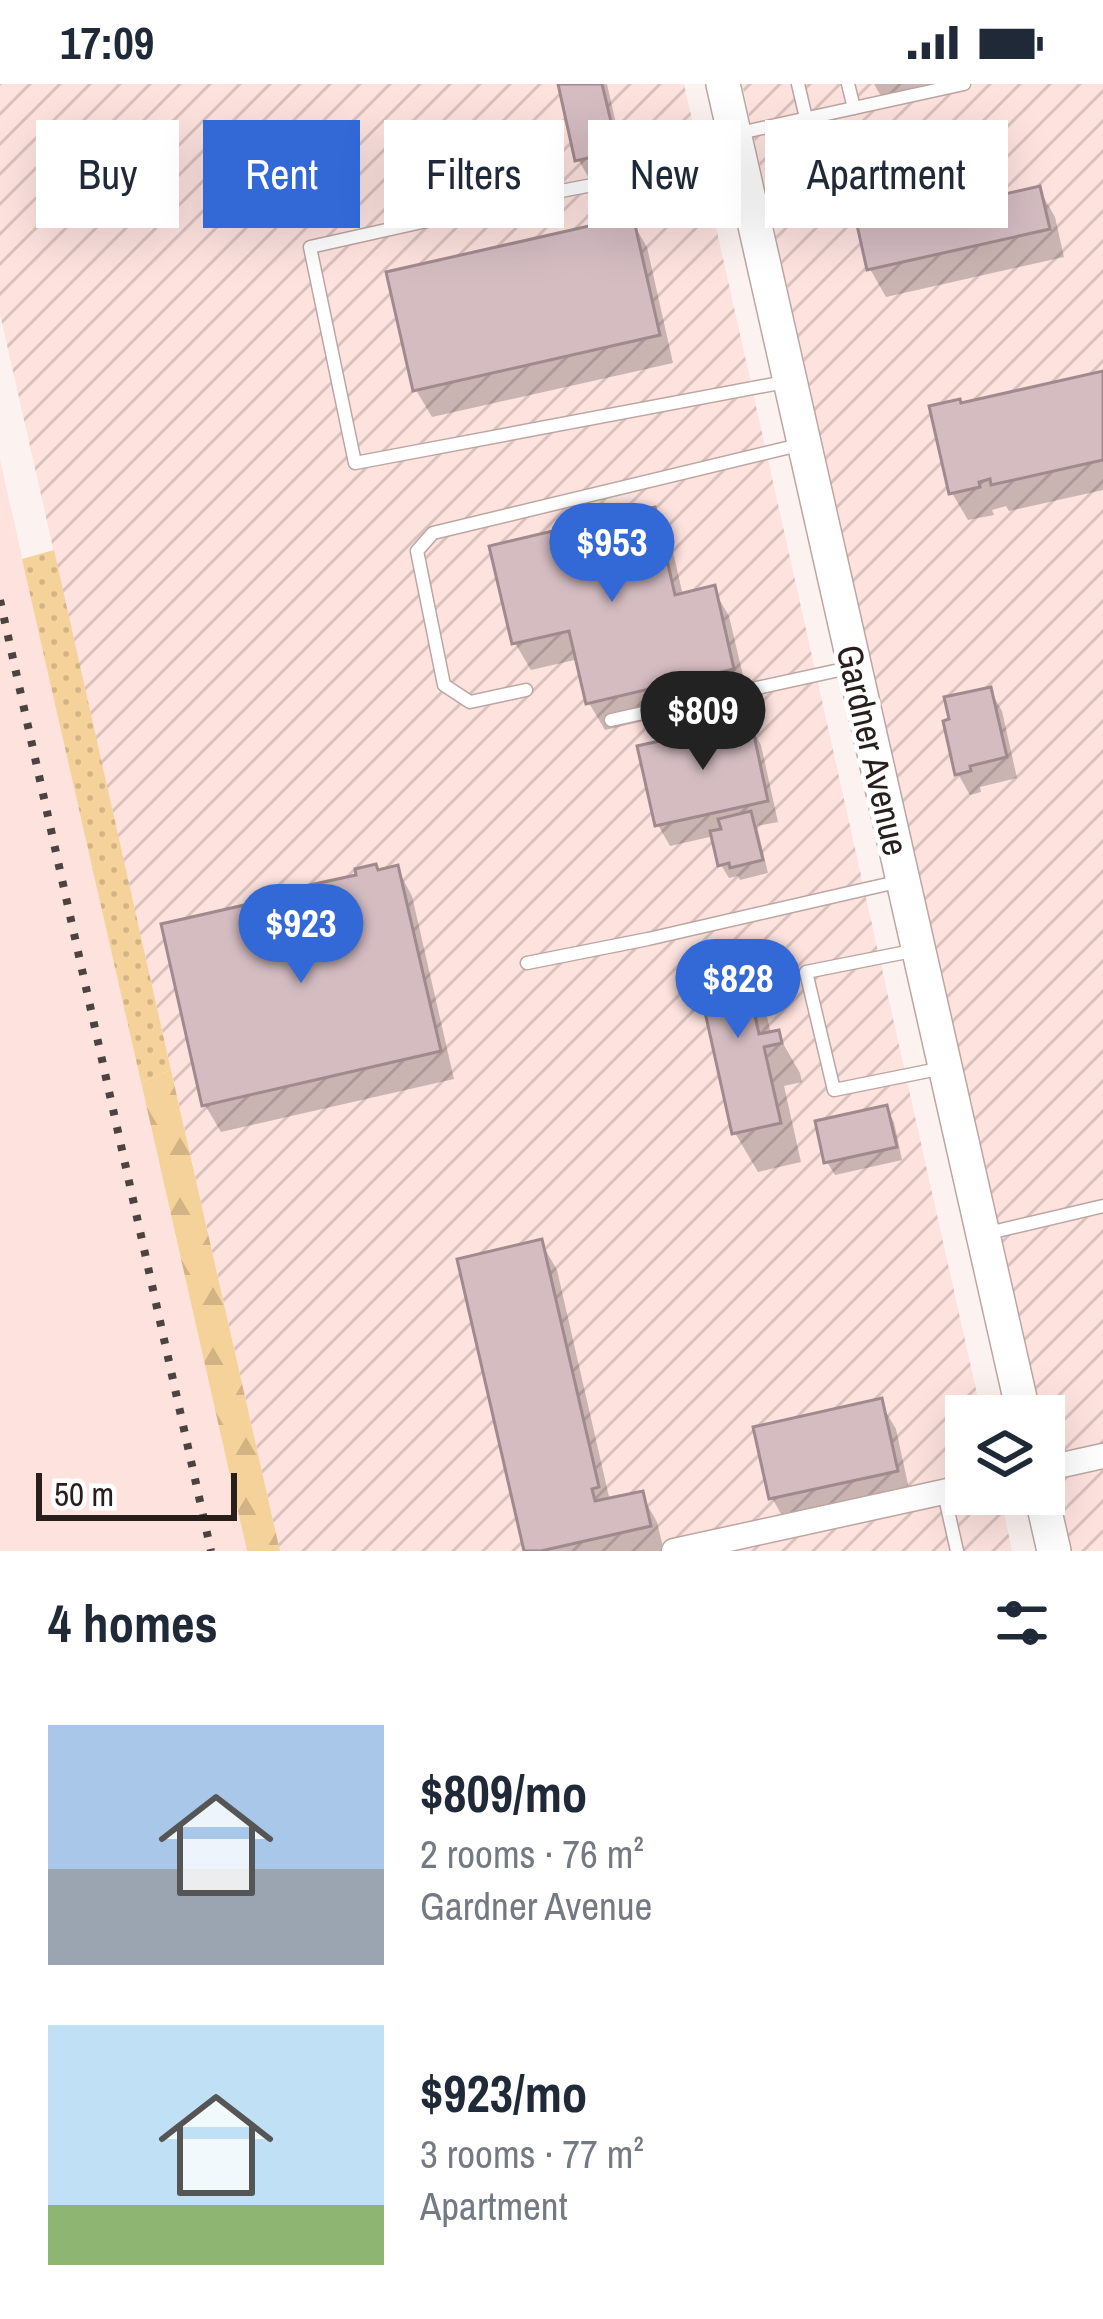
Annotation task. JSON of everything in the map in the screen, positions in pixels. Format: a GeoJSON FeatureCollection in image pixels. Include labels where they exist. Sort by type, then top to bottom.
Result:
{"type":"FeatureCollection","features":[{"type":"Feature","properties":{"kind":"street","name":"Gardner Avenue"},"geometry":{"type":"LineString","coordinates":[[723,84],[731,120]]}},
{"type":"Feature","properties":{"kind":"street","name":"Gardner Avenue"},"geometry":{"type":"LineString","coordinates":[[741,167],[1019,1395]]}},
{"type":"Feature","properties":{"kind":"street"},"geometry":{"type":"LineString","coordinates":[[1065,1464],[1103,1456]]}},
{"type":"Feature","properties":{"kind":"street"},"geometry":{"type":"LineString","coordinates":[[674,1551],[945,1491]]}},
{"type":"Feature","properties":{"kind":"street"},"geometry":{"type":"LineString","coordinates":[[1046,1515],[1054,1551]]}},
{"type":"Feature","properties":{"kind":"lane"},"geometry":{"type":"LineString","coordinates":[[798,84],[806,118]]}},
{"type":"Feature","properties":{"kind":"lane"},"geometry":{"type":"LineString","coordinates":[[848,84],[854,108]]}},
{"type":"Feature","properties":{"kind":"lane"},"geometry":{"type":"LineString","coordinates":[[741,143],[806,118],[964,84]]}},
{"type":"Feature","properties":{"kind":"lane"},"geometry":{"type":"LineString","coordinates":[[588,184],[310,247],[355,463],[790,381]]}},
{"type":"Feature","properties":{"kind":"lane"},"geometry":{"type":"LineString","coordinates":[[526,690],[470,702],[443,685],[417,550],[433,533],[804,444]]}},
{"type":"Feature","properties":{"kind":"lane"},"geometry":{"type":"LineString","coordinates":[[610,720],[854,666]]}},
{"type":"Feature","properties":{"kind":"lane"},"geometry":{"type":"LineString","coordinates":[[527,963],[903,881]]}},
{"type":"Feature","properties":{"kind":"lane"},"geometry":{"type":"LineString","coordinates":[[918,950],[806,973],[834,1090],[945,1068]]}},
{"type":"Feature","properties":{"kind":"lane"},"geometry":{"type":"LineString","coordinates":[[983,1234],[1103,1206]]}},
{"type":"Feature","properties":{"kind":"lane"},"geometry":{"type":"LineString","coordinates":[[956,1515],[957,1551]]}},
{"type":"Feature","properties":{"kind":"shaded area"},"geometry":{"type":"Polygon","coordinates":[[[0,84],[684,84],[692,120],[588,120],[588,228],[716,228],[977,1395],[945,1395],[945,1515],[1004,1515],[1012,1551],[280,1551],[0,314],[0,84]]]}},
{"type":"Feature","properties":{"kind":"shaded area"},"geometry":{"type":"Polygon","coordinates":[[[742,84],[1103,84],[1103,1551],[1069,1551],[1061,1515],[1065,1515],[1065,1395],[1034,1395],[774,228],[1008,228],[1008,120],[765,120],[765,187],[742,84]]]}},
{"type":"Feature","properties":{"kind":"shaded area"},"geometry":{"type":"Polygon","coordinates":[[[0,460],[141,1082],[247,1551],[0,1551],[0,460]]]}},
{"type":"Feature","properties":{"kind":"green space"},"geometry":{"type":"Polygon","coordinates":[[[54,550],[171,1070],[141,1082],[22,559],[54,550]]]}},
{"type":"Feature","properties":{"kind":"green space"},"geometry":{"type":"Polygon","coordinates":[[[171,1070],[280,1551],[247,1551],[141,1082],[171,1070]]]}},
{"type":"Feature","properties":{"kind":"building"},"geometry":{"type":"Polygon","coordinates":[[[558,84],[602,84],[611,120],[588,120],[588,158],[575,161],[558,84]]]}},
{"type":"Feature","properties":{"kind":"building"},"geometry":{"type":"Polygon","coordinates":[[[1040,186],[1050,229],[867,270],[858,228],[1008,228],[1008,193],[1040,186]]]}},
{"type":"Feature","properties":{"kind":"building"},"geometry":{"type":"Polygon","coordinates":[[[588,226],[636,228],[660,335],[413,391],[386,272],[588,226]]]}},
{"type":"Feature","properties":{"kind":"building"},"geometry":{"type":"Polygon","coordinates":[[[1103,371],[1103,460],[991,485],[990,479],[979,482],[980,487],[949,494],[929,406],[1103,371]]]}},
{"type":"Feature","properties":{"kind":"building"},"geometry":{"type":"Polygon","coordinates":[[[655,507],[675,595],[715,585],[734,669],[586,704],[569,631],[512,644],[489,546],[655,507]]]}},
{"type":"Feature","properties":{"kind":"building"},"geometry":{"type":"Polygon","coordinates":[[[991,687],[1007,757],[955,775],[943,721],[949,719],[944,697],[991,687]]]}},
{"type":"Feature","properties":{"kind":"building"},"geometry":{"type":"Polygon","coordinates":[[[751,721],[768,801],[655,826],[637,746],[751,721]]]}},
{"type":"Feature","properties":{"kind":"building"},"geometry":{"type":"Polygon","coordinates":[[[751,811],[763,860],[718,866],[710,831],[721,829],[718,819],[751,811]]]}},
{"type":"Feature","properties":{"kind":"building"},"geometry":{"type":"Polygon","coordinates":[[[376,864],[378,870],[398,865],[441,1051],[202,1106],[161,924],[297,893],[296,888],[356,875],[355,869],[376,864]]]}},
{"type":"Feature","properties":{"kind":"building"},"geometry":{"type":"Polygon","coordinates":[[[740,947],[759,1034],[779,1030],[782,1043],[764,1047],[781,1123],[732,1134],[693,958],[740,947]]]}},
{"type":"Feature","properties":{"kind":"building"},"geometry":{"type":"Polygon","coordinates":[[[887,1105],[897,1147],[824,1163],[815,1121],[887,1105]]]}},
{"type":"Feature","properties":{"kind":"building"},"geometry":{"type":"Polygon","coordinates":[[[542,1239],[599,1487],[592,1489],[595,1501],[643,1491],[651,1526],[524,1551],[457,1259],[542,1239]]]}},
{"type":"Feature","properties":{"kind":"building"},"geometry":{"type":"Polygon","coordinates":[[[882,1398],[898,1471],[769,1499],[753,1427],[882,1398]]]}},
{"type":"Feature","properties":{"kind":"railway"},"geometry":{"type":"LineString","coordinates":[[0,600],[211,1551]]}}]}
